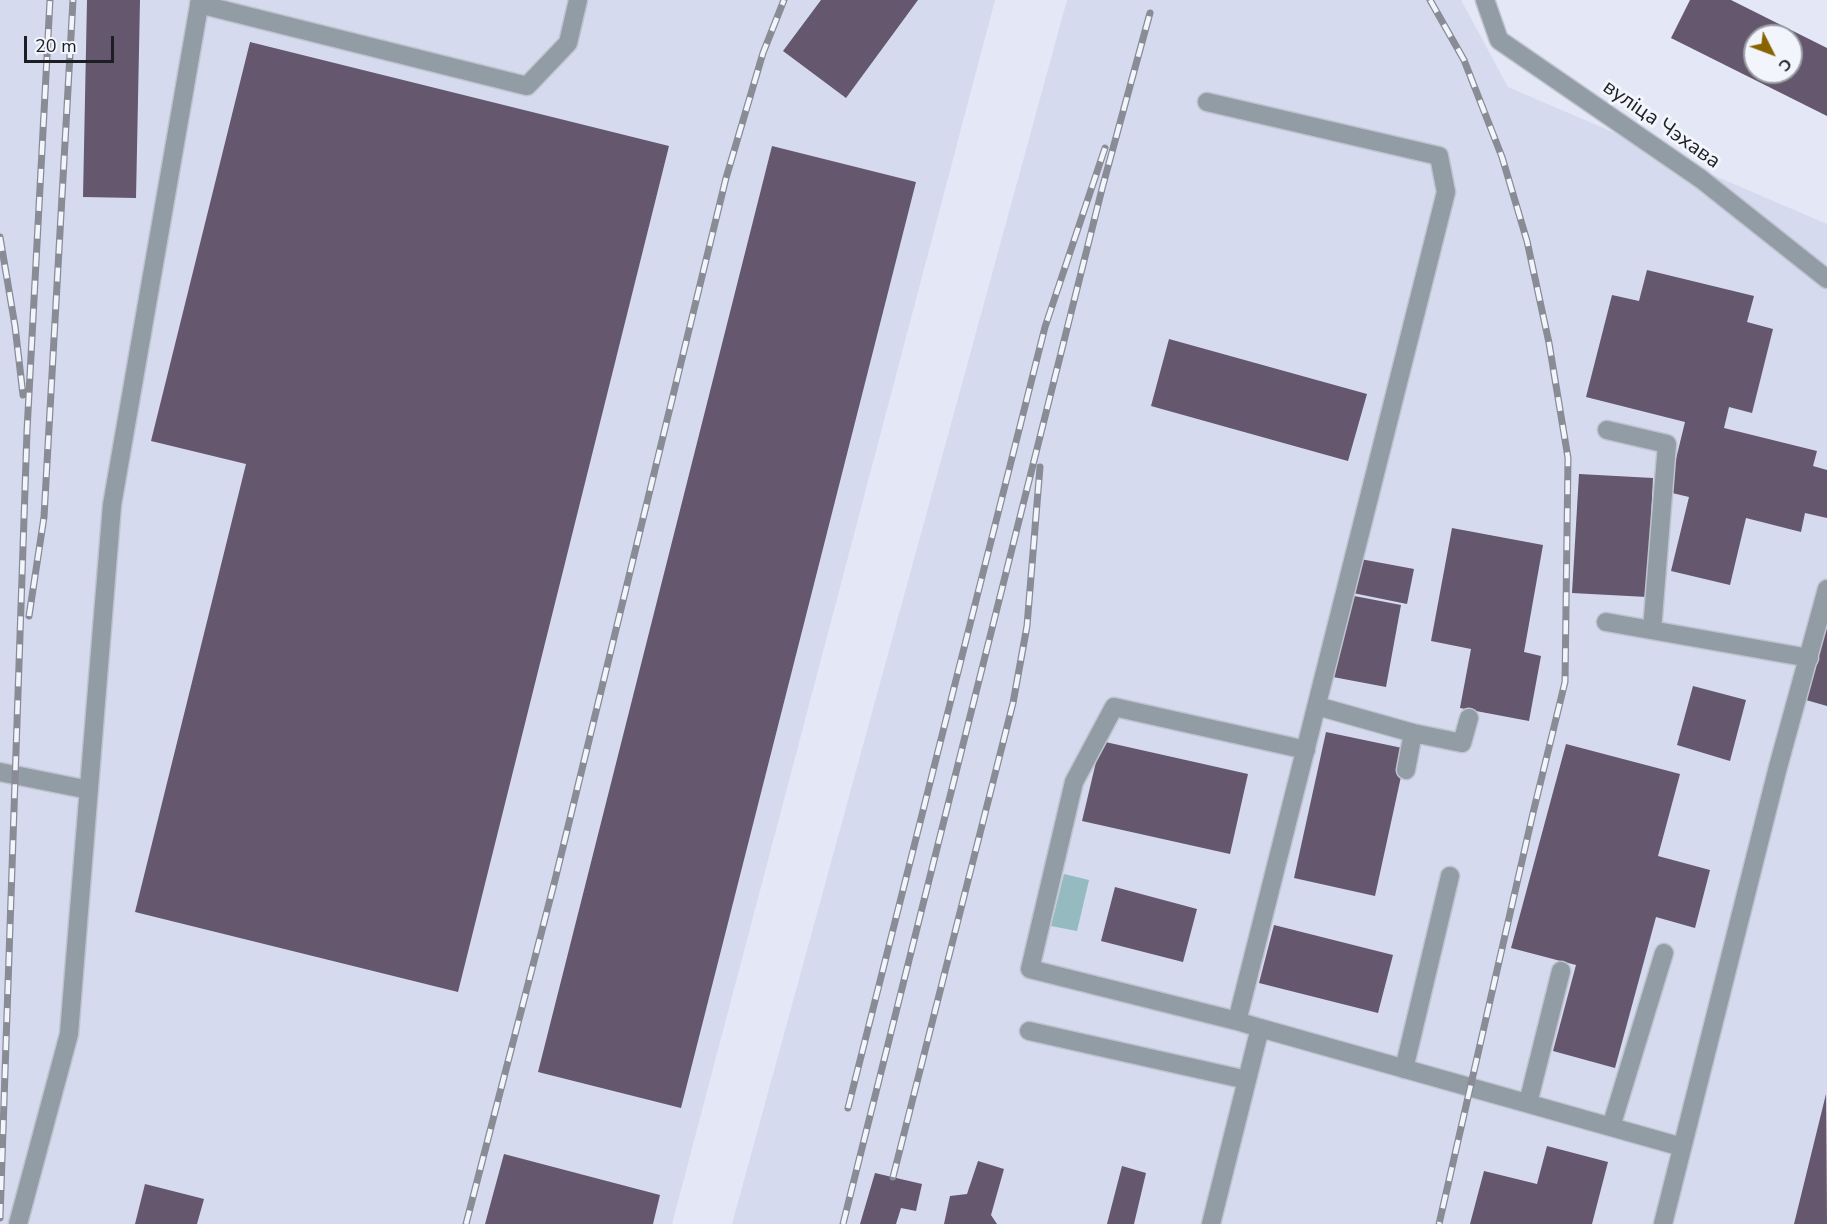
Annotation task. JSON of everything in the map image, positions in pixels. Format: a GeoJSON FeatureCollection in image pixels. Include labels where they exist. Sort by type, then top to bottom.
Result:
{"type":"FeatureCollection","features":[{"type":"Feature","properties":{"kind":"street"},"geometry":{"type":"LineString","coordinates":[[18,1224],[69,1034],[112,505],[200,2],[527,86],[568,43],[578,0]]}},
{"type":"Feature","properties":{"kind":"street","name":"вуліца Чэхава"},"geometry":{"type":"LineString","coordinates":[[1485,0],[1499,40],[1701,179],[1825,279]]}},
{"type":"Feature","properties":{"kind":"street"},"geometry":{"type":"LineString","coordinates":[[1207,102],[1439,156],[1446,192],[1237,1021]]}},
{"type":"Feature","properties":{"kind":"street"},"geometry":{"type":"LineString","coordinates":[[1607,430],[1667,444],[1652,630]]}},
{"type":"Feature","properties":{"kind":"street"},"geometry":{"type":"LineString","coordinates":[[1663,1224],[1778,767],[1827,589]]}},
{"type":"Feature","properties":{"kind":"street"},"geometry":{"type":"LineString","coordinates":[[1606,622],[1809,658]]}},
{"type":"Feature","properties":{"kind":"street"},"geometry":{"type":"LineString","coordinates":[[1305,750],[1114,706],[1074,782],[1030,969],[1237,1021],[1683,1147]]}},
{"type":"Feature","properties":{"kind":"street"},"geometry":{"type":"LineString","coordinates":[[1317,706],[1413,733],[1462,743],[1469,718]]}},
{"type":"Feature","properties":{"kind":"street"},"geometry":{"type":"LineString","coordinates":[[1406,770],[1413,733]]}},
{"type":"Feature","properties":{"kind":"street"},"geometry":{"type":"LineString","coordinates":[[0,772],[89,790]]}},
{"type":"Feature","properties":{"kind":"street"},"geometry":{"type":"LineString","coordinates":[[1404,1069],[1450,876]]}},
{"type":"Feature","properties":{"kind":"street"},"geometry":{"type":"LineString","coordinates":[[1611,1127],[1664,953]]}},
{"type":"Feature","properties":{"kind":"street"},"geometry":{"type":"LineString","coordinates":[[1528,1103],[1561,971]]}},
{"type":"Feature","properties":{"kind":"street"},"geometry":{"type":"LineString","coordinates":[[1211,1224],[1260,1028]]}},
{"type":"Feature","properties":{"kind":"street"},"geometry":{"type":"LineString","coordinates":[[1029,1031],[1247,1080]]}},
{"type":"Feature","properties":{"kind":"shaded area"},"geometry":{"type":"Polygon","coordinates":[[[0,0],[995,0],[672,1224],[0,1224],[0,0]]]}},
{"type":"Feature","properties":{"kind":"shaded area"},"geometry":{"type":"Polygon","coordinates":[[[1067,0],[1461,0],[1508,87],[1827,224],[1827,1224],[732,1224],[1067,0]]]}},
{"type":"Feature","properties":{"kind":"shaded area"},"geometry":{"type":"Polygon","coordinates":[[[1064,874],[1089,880],[1077,931],[1051,926],[1064,874]]]}},
{"type":"Feature","properties":{"kind":"building"},"geometry":{"type":"Polygon","coordinates":[[[87,0],[140,0],[136,198],[83,197],[87,0]]]}},
{"type":"Feature","properties":{"kind":"building"},"geometry":{"type":"Polygon","coordinates":[[[821,0],[918,0],[846,98],[783,51],[821,0]]]}},
{"type":"Feature","properties":{"kind":"building"},"geometry":{"type":"Polygon","coordinates":[[[1690,0],[1731,0],[1779,24],[1743,24],[1743,74],[1671,38],[1690,0]]]}},
{"type":"Feature","properties":{"kind":"building"},"geometry":{"type":"Polygon","coordinates":[[[1803,36],[1827,48],[1827,116],[1763,84],[1803,84],[1803,36]]]}},
{"type":"Feature","properties":{"kind":"building"},"geometry":{"type":"Polygon","coordinates":[[[250,42],[669,146],[458,992],[135,912],[246,464],[151,441],[250,42]]]}},
{"type":"Feature","properties":{"kind":"building"},"geometry":{"type":"Polygon","coordinates":[[[772,146],[916,182],[681,1108],[538,1072],[772,146]]]}},
{"type":"Feature","properties":{"kind":"building"},"geometry":{"type":"Polygon","coordinates":[[[1647,270],[1754,296],[1747,322],[1773,329],[1752,413],[1729,407],[1724,428],[1817,451],[1813,466],[1827,470],[1827,518],[1805,513],[1801,532],[1746,518],[1730,585],[1671,571],[1689,497],[1668,492],[1685,422],[1586,397],[1612,295],[1639,301],[1647,270]]]}},
{"type":"Feature","properties":{"kind":"building"},"geometry":{"type":"Polygon","coordinates":[[[1169,339],[1367,394],[1348,461],[1151,406],[1169,339]]]}},
{"type":"Feature","properties":{"kind":"building"},"geometry":{"type":"Polygon","coordinates":[[[1579,474],[1653,478],[1647,597],[1572,593],[1579,474]]]}},
{"type":"Feature","properties":{"kind":"building"},"geometry":{"type":"Polygon","coordinates":[[[1452,528],[1543,545],[1524,652],[1541,656],[1529,721],[1460,708],[1471,649],[1431,641],[1452,528]]]}},
{"type":"Feature","properties":{"kind":"building"},"geometry":{"type":"Polygon","coordinates":[[[1355,558],[1414,569],[1407,604],[1348,592],[1355,558]]]}},
{"type":"Feature","properties":{"kind":"building"},"geometry":{"type":"Polygon","coordinates":[[[1349,595],[1401,605],[1386,687],[1333,677],[1349,595]]]}},
{"type":"Feature","properties":{"kind":"building"},"geometry":{"type":"Polygon","coordinates":[[[1827,624],[1827,706],[1806,700],[1827,624]]]}},
{"type":"Feature","properties":{"kind":"building"},"geometry":{"type":"Polygon","coordinates":[[[1693,686],[1746,700],[1730,761],[1677,745],[1693,686]]]}},
{"type":"Feature","properties":{"kind":"building"},"geometry":{"type":"Polygon","coordinates":[[[1326,732],[1407,749],[1375,896],[1294,878],[1326,732]]]}},
{"type":"Feature","properties":{"kind":"building"},"geometry":{"type":"Polygon","coordinates":[[[1101,741],[1248,774],[1230,854],[1082,821],[1101,741]]]}},
{"type":"Feature","properties":{"kind":"building"},"geometry":{"type":"Polygon","coordinates":[[[1566,744],[1680,774],[1658,856],[1710,870],[1695,928],[1656,917],[1615,1068],[1553,1051],[1576,965],[1511,948],[1566,744]]]}},
{"type":"Feature","properties":{"kind":"building"},"geometry":{"type":"Polygon","coordinates":[[[1115,887],[1197,909],[1183,962],[1101,941],[1115,887]]]}},
{"type":"Feature","properties":{"kind":"building"},"geometry":{"type":"Polygon","coordinates":[[[1274,925],[1393,955],[1378,1013],[1259,983],[1274,925]]]}},
{"type":"Feature","properties":{"kind":"building"},"geometry":{"type":"Polygon","coordinates":[[[1826,1094],[1827,1224],[1794,1224],[1826,1094]]]}},
{"type":"Feature","properties":{"kind":"building"},"geometry":{"type":"Polygon","coordinates":[[[1547,1146],[1608,1162],[1592,1224],[1470,1224],[1484,1171],[1537,1184],[1547,1146]]]}},
{"type":"Feature","properties":{"kind":"building"},"geometry":{"type":"Polygon","coordinates":[[[504,1154],[660,1195],[653,1224],[485,1224],[504,1154]]]}},
{"type":"Feature","properties":{"kind":"building"},"geometry":{"type":"Polygon","coordinates":[[[978,1161],[1004,1169],[991,1215],[997,1224],[944,1224],[950,1196],[967,1194],[978,1161]]]}},
{"type":"Feature","properties":{"kind":"building"},"geometry":{"type":"Polygon","coordinates":[[[1122,1166],[1146,1173],[1134,1224],[1107,1224],[1122,1166]]]}},
{"type":"Feature","properties":{"kind":"building"},"geometry":{"type":"Polygon","coordinates":[[[875,1173],[922,1184],[916,1211],[901,1208],[896,1224],[860,1224],[875,1173]]]}},
{"type":"Feature","properties":{"kind":"building"},"geometry":{"type":"Polygon","coordinates":[[[145,1184],[204,1199],[197,1224],[135,1224],[145,1184]]]}},
{"type":"Feature","properties":{"kind":"railway"},"geometry":{"type":"LineString","coordinates":[[0,1218],[27,431],[50,0]]}},
{"type":"Feature","properties":{"kind":"railway"},"geometry":{"type":"LineString","coordinates":[[29,616],[44,517],[73,0]]}},
{"type":"Feature","properties":{"kind":"railway"},"geometry":{"type":"LineString","coordinates":[[466,1224],[555,880],[726,178],[763,53],[784,0]]}},
{"type":"Feature","properties":{"kind":"railway"},"geometry":{"type":"LineString","coordinates":[[1430,0],[1464,60],[1502,157],[1527,241],[1549,343],[1568,458],[1565,682],[1439,1224]]}},
{"type":"Feature","properties":{"kind":"railway"},"geometry":{"type":"LineString","coordinates":[[843,1224],[1103,185],[1150,13]]}},
{"type":"Feature","properties":{"kind":"railway"},"geometry":{"type":"LineString","coordinates":[[848,1108],[1045,327],[1105,148]]}},
{"type":"Feature","properties":{"kind":"railway"},"geometry":{"type":"LineString","coordinates":[[0,237],[15,326],[23,395]]}},
{"type":"Feature","properties":{"kind":"railway"},"geometry":{"type":"LineString","coordinates":[[893,1177],[1013,703],[1027,626],[1040,467]]}}]}
